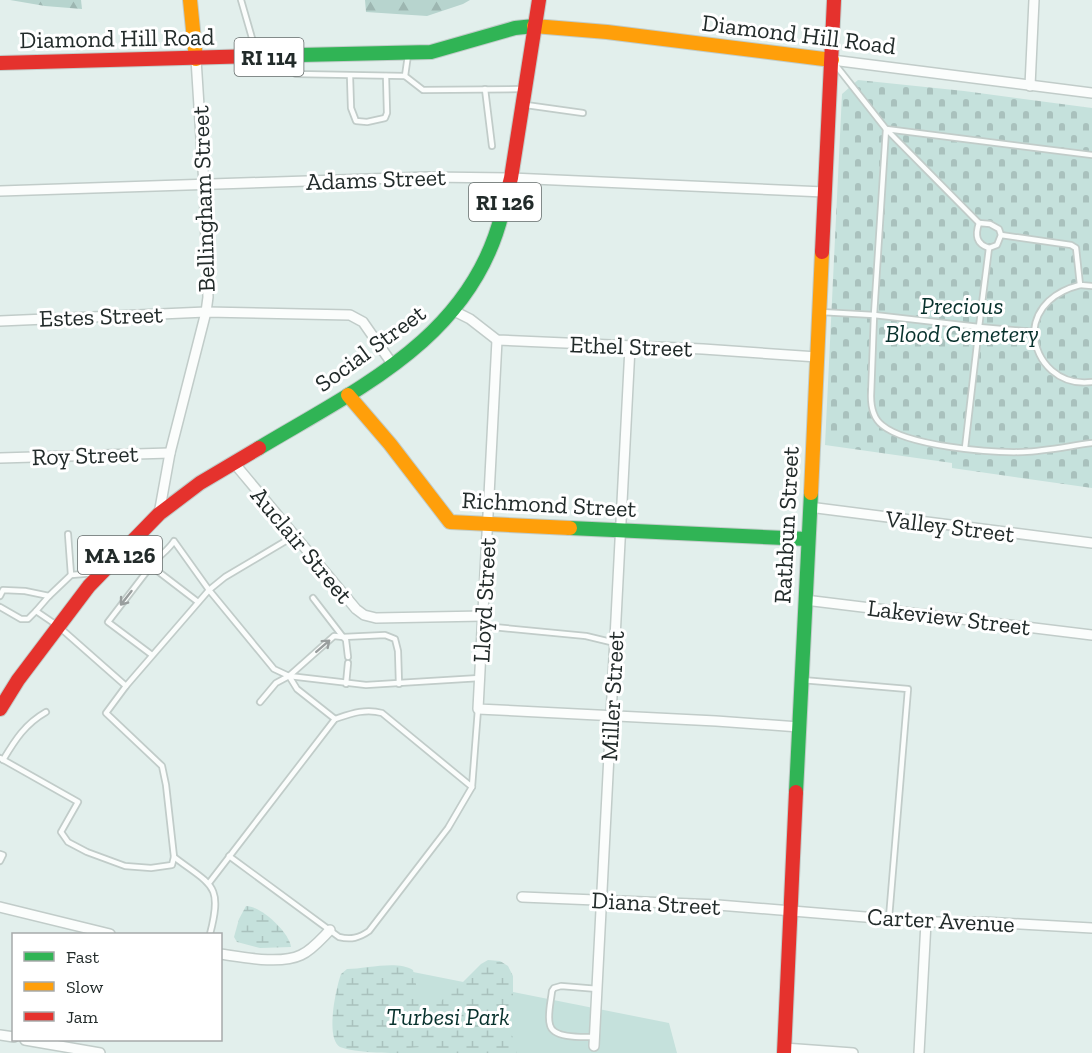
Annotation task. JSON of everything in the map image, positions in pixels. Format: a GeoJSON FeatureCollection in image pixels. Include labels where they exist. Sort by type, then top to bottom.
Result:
{"type":"FeatureCollection","features":[{"type":"Feature","properties":{"kind":"main road"},"geometry":{"type":"LineString","coordinates":[[190,0],[196,59]]}},
{"type":"Feature","properties":{"kind":"main road","name":"Social Street"},"geometry":{"type":"LineString","coordinates":[[234,463],[348,395],[413,351],[429,338],[467,294],[498,235],[524,104],[539,0]]}},
{"type":"Feature","properties":{"kind":"main road","name":"Rathbun Street"},"geometry":{"type":"LineString","coordinates":[[784,1051],[834,0]]}},
{"type":"Feature","properties":{"kind":"main road","name":"Diamond Hill Road"},"geometry":{"type":"LineString","coordinates":[[0,63],[432,52],[515,28],[534,26],[607,32],[832,60]]}},
{"type":"Feature","properties":{"kind":"main road","name":"Richmond Street"},"geometry":{"type":"LineString","coordinates":[[348,395],[390,444],[450,522],[807,539]]}},
{"type":"Feature","properties":{"kind":"main road","name":"MA 126"},"geometry":{"type":"LineString","coordinates":[[0,709],[18,680],[58,626],[102,573],[159,514],[200,483],[234,463]]}},
{"type":"Feature","properties":{"kind":"street"},"geometry":{"type":"LineString","coordinates":[[1030,86],[1034,0]]}},
{"type":"Feature","properties":{"kind":"street","name":"Bellingham Street"},"geometry":{"type":"LineString","coordinates":[[159,514],[170,453],[206,312],[208,260],[196,59]]}},
{"type":"Feature","properties":{"kind":"street","name":"Diamond Hill Road"},"geometry":{"type":"LineString","coordinates":[[832,60],[1092,93]]}},
{"type":"Feature","properties":{"kind":"street","name":"Adams Street"},"geometry":{"type":"LineString","coordinates":[[0,191],[428,177],[511,178],[824,192]]}},
{"type":"Feature","properties":{"kind":"street"},"geometry":{"type":"LineString","coordinates":[[454,311],[470,319],[497,340]]}},
{"type":"Feature","properties":{"kind":"street","name":"Estes Street"},"geometry":{"type":"LineString","coordinates":[[0,321],[206,312],[350,315],[363,322],[393,365]]}},
{"type":"Feature","properties":{"kind":"street","name":"Ethel Street"},"geometry":{"type":"LineString","coordinates":[[497,340],[725,350],[817,357]]}},
{"type":"Feature","properties":{"kind":"street","name":"Lloyd Street"},"geometry":{"type":"LineString","coordinates":[[478,709],[497,340]]}},
{"type":"Feature","properties":{"kind":"street","name":"Miller Street"},"geometry":{"type":"LineString","coordinates":[[594,1042],[630,347]]}},
{"type":"Feature","properties":{"kind":"street","name":"Roy Street"},"geometry":{"type":"LineString","coordinates":[[0,458],[170,453]]}},
{"type":"Feature","properties":{"kind":"street","name":"Auclair Street"},"geometry":{"type":"LineString","coordinates":[[234,463],[356,609],[364,615],[393,619],[416,616],[484,621]]}},
{"type":"Feature","properties":{"kind":"street","name":"Valley Street"},"geometry":{"type":"LineString","coordinates":[[809,507],[1092,543]]}},
{"type":"Feature","properties":{"kind":"street","name":"Lakeview Street"},"geometry":{"type":"LineString","coordinates":[[805,600],[1092,635]]}},
{"type":"Feature","properties":{"kind":"street"},"geometry":{"type":"LineString","coordinates":[[478,709],[716,721],[799,728]]}},
{"type":"Feature","properties":{"kind":"street","name":"Diana Street"},"geometry":{"type":"LineString","coordinates":[[522,897],[718,905],[791,911]]}},
{"type":"Feature","properties":{"kind":"street"},"geometry":{"type":"LineString","coordinates":[[0,907],[106,933]]}},
{"type":"Feature","properties":{"kind":"street","name":"Carter Avenue"},"geometry":{"type":"LineString","coordinates":[[791,911],[926,922],[1092,927]]}},
{"type":"Feature","properties":{"kind":"street"},"geometry":{"type":"LineString","coordinates":[[919,1053],[926,922]]}},
{"type":"Feature","properties":{"kind":"street"},"geometry":{"type":"LineString","coordinates":[[222,954],[287,959],[300,956],[311,949],[330,930]]}},
{"type":"Feature","properties":{"kind":"street"},"geometry":{"type":"LineString","coordinates":[[31,1041],[100,1053]]}},
{"type":"Feature","properties":{"kind":"street"},"geometry":{"type":"LineString","coordinates":[[784,1051],[853,1053]]}},
{"type":"Feature","properties":{"kind":"lane"},"geometry":{"type":"LineString","coordinates":[[242,0],[257,57]]}},
{"type":"Feature","properties":{"kind":"lane"},"geometry":{"type":"LineString","coordinates":[[405,76],[408,52]]}},
{"type":"Feature","properties":{"kind":"lane"},"geometry":{"type":"LineString","coordinates":[[293,56],[297,74],[405,76],[423,90],[526,88]]}},
{"type":"Feature","properties":{"kind":"lane"},"geometry":{"type":"LineString","coordinates":[[832,60],[886,129],[979,223],[995,226],[999,230],[1001,236],[997,245],[989,248],[982,246],[976,237],[979,223]]}},
{"type":"Feature","properties":{"kind":"lane"},"geometry":{"type":"LineString","coordinates":[[350,76],[351,108],[356,121],[367,122],[385,118],[387,113],[386,76]]}},
{"type":"Feature","properties":{"kind":"lane"},"geometry":{"type":"LineString","coordinates":[[485,89],[492,146]]}},
{"type":"Feature","properties":{"kind":"lane"},"geometry":{"type":"LineString","coordinates":[[524,104],[583,113]]}},
{"type":"Feature","properties":{"kind":"lane"},"geometry":{"type":"LineString","coordinates":[[886,129],[1092,155]]}},
{"type":"Feature","properties":{"kind":"lane"},"geometry":{"type":"LineString","coordinates":[[886,129],[874,315],[871,407],[875,418],[883,426],[906,436],[965,448],[1025,452],[1092,443]]}},
{"type":"Feature","properties":{"kind":"lane"},"geometry":{"type":"LineString","coordinates":[[1001,236],[1071,245],[1076,248],[1080,285]]}},
{"type":"Feature","properties":{"kind":"lane"},"geometry":{"type":"LineString","coordinates":[[965,448],[989,248]]}},
{"type":"Feature","properties":{"kind":"lane"},"geometry":{"type":"LineString","coordinates":[[1092,286],[1080,285],[1065,288],[1046,303],[1039,313],[1034,332],[1041,355],[1053,373],[1074,382],[1092,382]]}},
{"type":"Feature","properties":{"kind":"lane"},"geometry":{"type":"LineString","coordinates":[[819,312],[874,315],[1034,332]]}},
{"type":"Feature","properties":{"kind":"lane"},"geometry":{"type":"LineString","coordinates":[[68,534],[71,575]]}},
{"type":"Feature","properties":{"kind":"lane"},"geometry":{"type":"LineString","coordinates":[[46,712],[18,735],[2,759],[78,802],[61,832],[68,842],[87,852],[125,866],[151,868],[171,865],[174,858],[162,766],[106,713],[126,686],[209,590],[225,577],[295,536]]}},
{"type":"Feature","properties":{"kind":"lane"},"geometry":{"type":"LineString","coordinates":[[152,655],[108,622],[151,566],[174,541],[209,590],[274,669],[289,676],[346,684],[399,684],[480,678]]}},
{"type":"Feature","properties":{"kind":"lane"},"geometry":{"type":"LineString","coordinates":[[151,566],[198,602]]}},
{"type":"Feature","properties":{"kind":"lane"},"geometry":{"type":"LineString","coordinates":[[0,607],[21,619],[28,619],[71,575],[102,573]]}},
{"type":"Feature","properties":{"kind":"lane"},"geometry":{"type":"LineString","coordinates":[[0,596],[3,590],[25,591],[49,596]]}},
{"type":"Feature","properties":{"kind":"lane"},"geometry":{"type":"LineString","coordinates":[[313,598],[347,643],[346,684]]}},
{"type":"Feature","properties":{"kind":"lane"},"geometry":{"type":"LineString","coordinates":[[36,611],[58,626],[126,686]]}},
{"type":"Feature","properties":{"kind":"lane"},"geometry":{"type":"LineString","coordinates":[[484,621],[586,636],[615,643]]}},
{"type":"Feature","properties":{"kind":"lane"},"geometry":{"type":"LineString","coordinates":[[260,702],[276,683],[289,676],[334,636],[385,635],[395,639],[398,651],[399,684]]}},
{"type":"Feature","properties":{"kind":"lane"},"geometry":{"type":"LineString","coordinates":[[289,676],[297,689],[335,719]]}},
{"type":"Feature","properties":{"kind":"lane"},"geometry":{"type":"LineString","coordinates":[[801,680],[908,689],[889,918]]}},
{"type":"Feature","properties":{"kind":"lane","name":"Lloyd Street"},"geometry":{"type":"LineString","coordinates":[[472,787],[478,709]]}},
{"type":"Feature","properties":{"kind":"lane"},"geometry":{"type":"LineString","coordinates":[[208,884],[229,856],[335,719],[360,711],[382,713],[472,787],[448,828],[369,931],[350,939],[339,937],[229,856]]}},
{"type":"Feature","properties":{"kind":"lane"},"geometry":{"type":"LineString","coordinates":[[0,854],[3,855],[0,861]]}},
{"type":"Feature","properties":{"kind":"lane"},"geometry":{"type":"LineString","coordinates":[[174,858],[208,884],[214,892],[217,908],[210,933]]}},
{"type":"Feature","properties":{"kind":"lane"},"geometry":{"type":"LineString","coordinates":[[594,1042],[566,1036],[552,1029],[549,1024],[554,988],[561,986],[598,989]]}},
{"type":"Feature","properties":{"kind":"green space"},"geometry":{"type":"Polygon","coordinates":[[[10,0],[81,0],[82,9],[45,6],[10,0]]]}},
{"type":"Feature","properties":{"kind":"green space"},"geometry":{"type":"Polygon","coordinates":[[[365,0],[470,0],[427,16],[366,12],[365,0]]]}},
{"type":"Feature","properties":{"kind":"green space","name":"Precious Blood Cemetery"},"geometry":{"type":"Polygon","coordinates":[[[858,80],[1092,108],[1092,488],[952,468],[952,463],[825,445],[842,94],[858,80]]]}},
{"type":"Feature","properties":{"kind":"green space"},"geometry":{"type":"Polygon","coordinates":[[[246,906],[259,910],[280,927],[291,947],[260,948],[237,942],[234,937],[239,919],[246,906]]]}},
{"type":"Feature","properties":{"kind":"green space"},"geometry":{"type":"Polygon","coordinates":[[[488,960],[500,961],[508,966],[513,976],[513,1008],[508,1017],[508,1023],[517,1053],[438,1053],[421,1047],[410,1048],[406,1053],[372,1052],[347,1049],[340,1047],[336,1042],[332,1024],[333,1012],[341,974],[347,969],[390,965],[413,970],[420,1004],[425,1008],[441,1002],[448,991],[462,983],[488,960]]]}},
{"type":"Feature","properties":{"kind":"green space","name":"Turbesi Park"},"geometry":{"type":"Polygon","coordinates":[[[413,972],[669,1023],[677,1053],[406,1053],[413,972]]]}},
{"type":"Feature","properties":{"kind":"traffic: fast"},"geometry":{"type":"LineString","coordinates":[[256,56],[431,52],[515,28],[534,26]]}},
{"type":"Feature","properties":{"kind":"traffic: fast"},"geometry":{"type":"LineString","coordinates":[[259,448],[372,380],[407,354],[438,326],[465,294],[487,256],[502,213]]}},
{"type":"Feature","properties":{"kind":"traffic: fast"},"geometry":{"type":"LineString","coordinates":[[796,792],[811,493]]}},
{"type":"Feature","properties":{"kind":"traffic: fast"},"geometry":{"type":"LineString","coordinates":[[570,528],[807,539]]}},
{"type":"Feature","properties":{"kind":"traffic: slow"},"geometry":{"type":"LineString","coordinates":[[190,0],[196,59]]}},
{"type":"Feature","properties":{"kind":"traffic: slow"},"geometry":{"type":"LineString","coordinates":[[534,26],[607,32],[832,60]]}},
{"type":"Feature","properties":{"kind":"traffic: slow"},"geometry":{"type":"LineString","coordinates":[[811,493],[822,252]]}},
{"type":"Feature","properties":{"kind":"traffic: slow"},"geometry":{"type":"LineString","coordinates":[[348,395],[390,444],[450,522],[570,528]]}},
{"type":"Feature","properties":{"kind":"traffic: jam"},"geometry":{"type":"LineString","coordinates":[[502,213],[511,178],[539,0]]}},
{"type":"Feature","properties":{"kind":"traffic: jam"},"geometry":{"type":"LineString","coordinates":[[822,252],[834,0]]}},
{"type":"Feature","properties":{"kind":"traffic: jam"},"geometry":{"type":"LineString","coordinates":[[0,63],[256,56]]}},
{"type":"Feature","properties":{"kind":"traffic: jam"},"geometry":{"type":"LineString","coordinates":[[0,709],[18,680],[89,586],[159,514],[200,483],[259,448]]}},
{"type":"Feature","properties":{"kind":"traffic: jam"},"geometry":{"type":"LineString","coordinates":[[784,1053],[796,792]]}}]}
